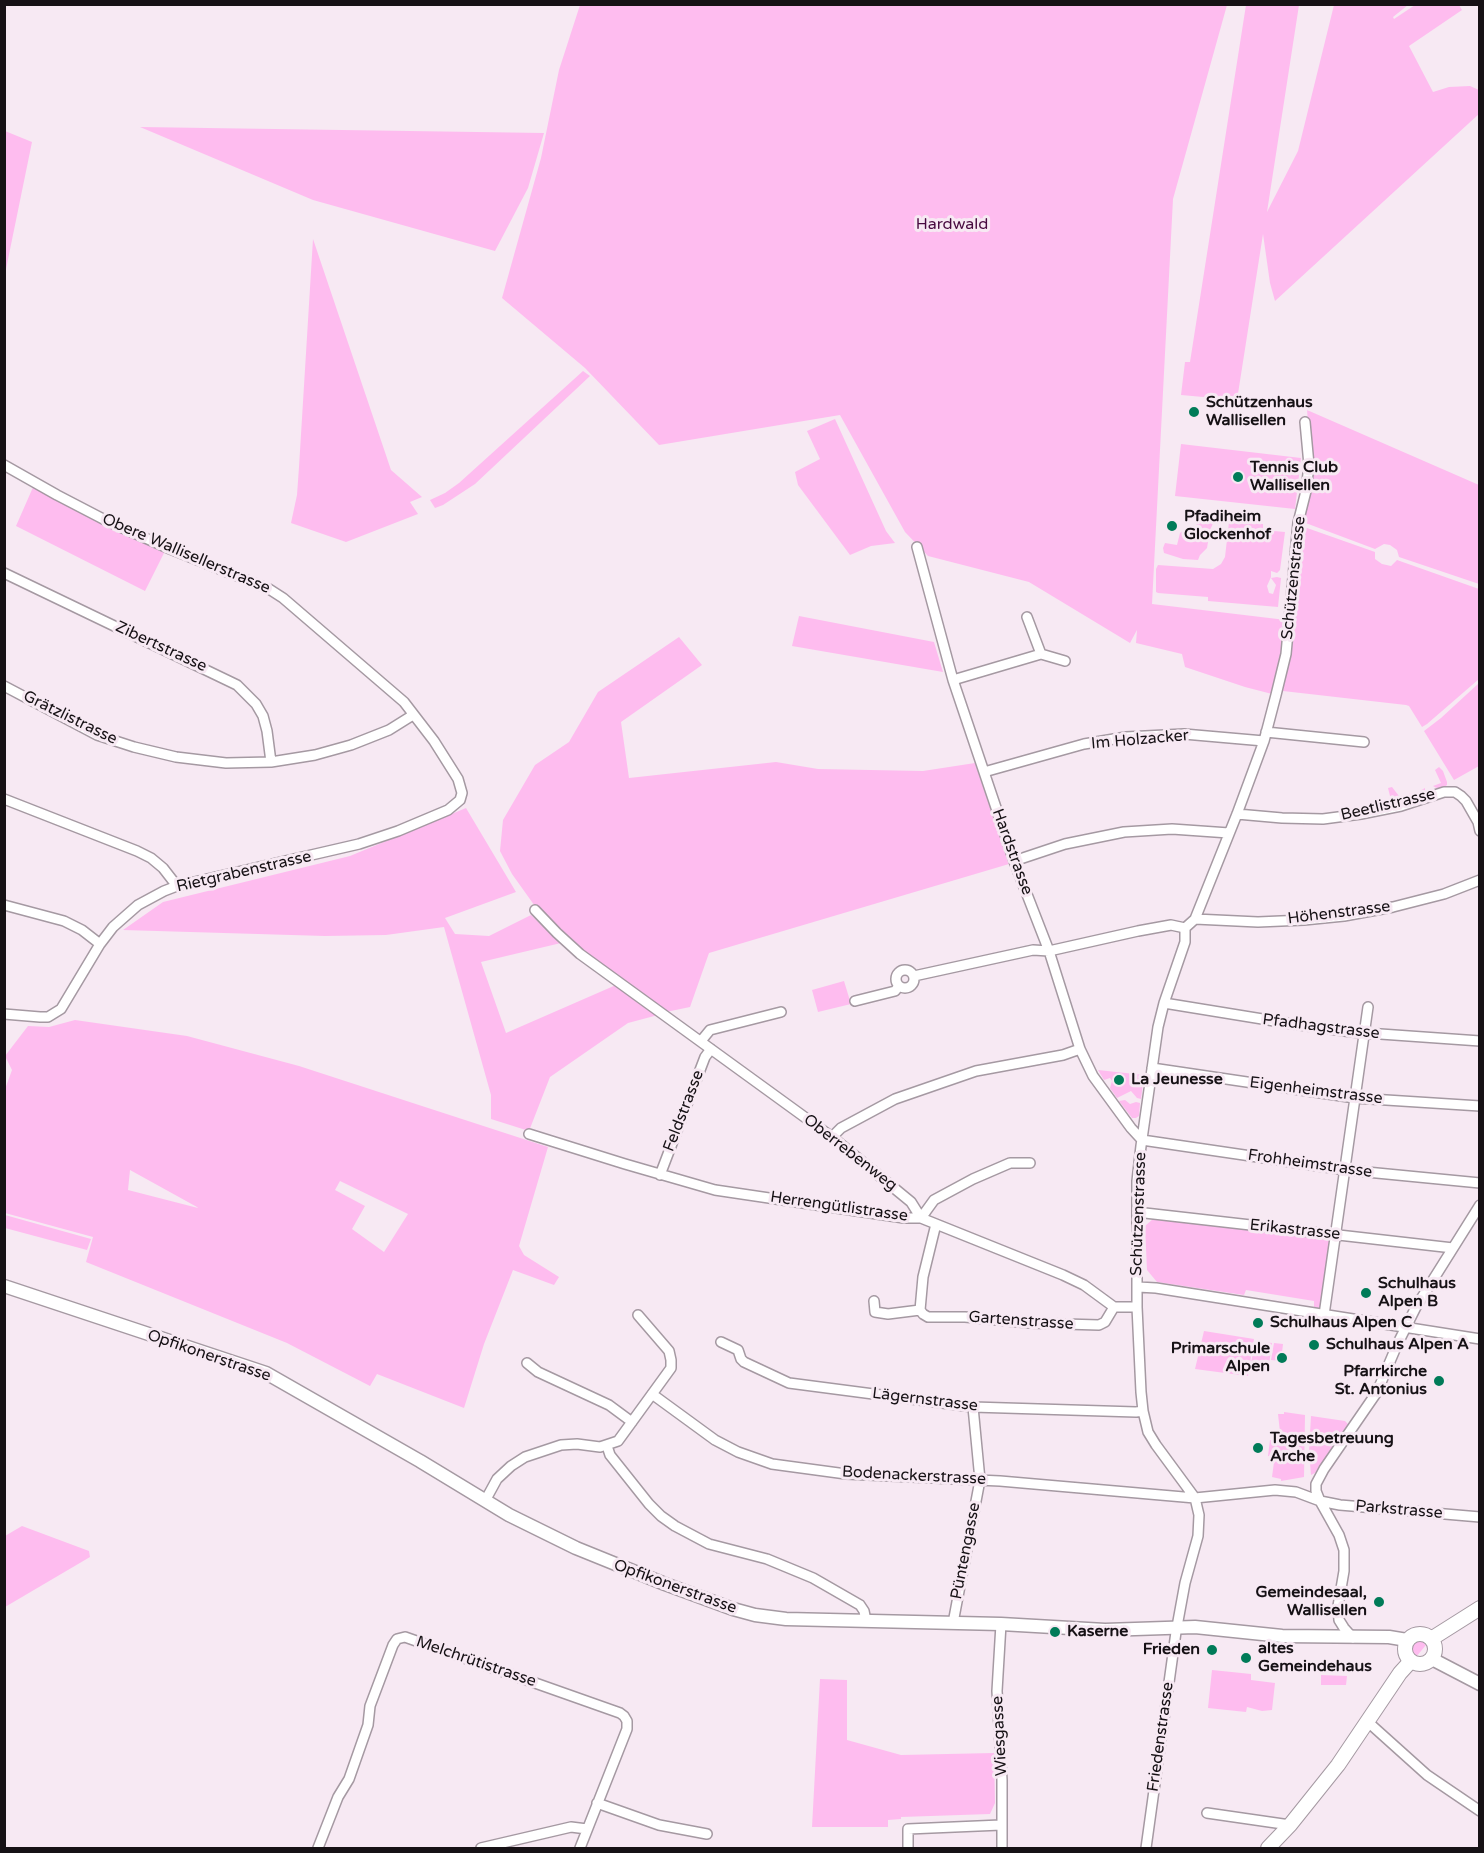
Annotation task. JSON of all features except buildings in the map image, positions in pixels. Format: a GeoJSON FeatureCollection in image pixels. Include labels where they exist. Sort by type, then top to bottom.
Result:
{"type":"FeatureCollection","features":[{"type":"Feature","properties":{"kind":"main road"},"geometry":{"type":"LineString","coordinates":[[1431,1639],[1479,1608]]}},
{"type":"Feature","properties":{"kind":"main road"},"geometry":{"type":"LineString","coordinates":[[1419,1634],[1431,1639],[1435,1649],[1432,1659],[1419,1665],[1410,1662],[1404,1649],[1407,1640],[1419,1634]]}},
{"type":"Feature","properties":{"kind":"main road"},"geometry":{"type":"LineString","coordinates":[[1268,1848],[1290,1825],[1338,1765],[1400,1673],[1410,1662]]}},
{"type":"Feature","properties":{"kind":"street","name":"Schützenstrasse"},"geometry":{"type":"LineString","coordinates":[[1177,1626],[1185,1583],[1198,1536],[1199,1515],[1195,1498],[1148,1432],[1143,1411],[1140,1392],[1137,1307],[1137,1181],[1158,1027],[1185,942],[1185,928],[1195,919],[1237,814],[1265,737],[1286,654],[1298,523],[1309,465],[1305,422]]}},
{"type":"Feature","properties":{"kind":"street","name":"Obere Wallisellerstrasse"},"geometry":{"type":"LineString","coordinates":[[4,465],[107,521],[275,593],[393,692],[434,741],[458,779],[462,793],[460,800]]}},
{"type":"Feature","properties":{"kind":"street","name":"Hardstrasse"},"geometry":{"type":"LineString","coordinates":[[917,547],[953,680],[1014,861],[1049,951],[1080,1049],[1092,1076],[1142,1140]]}},
{"type":"Feature","properties":{"kind":"street","name":"Zibertstrasse"},"geometry":{"type":"LineString","coordinates":[[4,573],[237,685],[256,704],[263,716],[271,762]]}},
{"type":"Feature","properties":{"kind":"street"},"geometry":{"type":"LineString","coordinates":[[1028,616],[1041,654]]}},
{"type":"Feature","properties":{"kind":"street"},"geometry":{"type":"LineString","coordinates":[[953,680],[1041,654],[1065,661]]}},
{"type":"Feature","properties":{"kind":"street","name":"Grätzlistrasse"},"geometry":{"type":"LineString","coordinates":[[4,686],[97,735],[176,757],[226,763],[271,762],[315,755],[351,745],[388,730],[413,715]]}},
{"type":"Feature","properties":{"kind":"street","name":"Im Holzacker"},"geometry":{"type":"LineString","coordinates":[[984,772],[1084,744],[1126,737],[1184,734],[1265,737]]}},
{"type":"Feature","properties":{"kind":"street"},"geometry":{"type":"LineString","coordinates":[[1265,737],[1364,742]]}},
{"type":"Feature","properties":{"kind":"street","name":"Beetlistrasse"},"geometry":{"type":"LineString","coordinates":[[1237,814],[1323,819],[1401,806],[1444,792],[1455,792],[1466,801],[1478,822],[1479,831]]}},
{"type":"Feature","properties":{"kind":"street"},"geometry":{"type":"LineString","coordinates":[[4,799],[144,855],[163,868],[177,886]]}},
{"type":"Feature","properties":{"kind":"street","name":"Rietgrabenstrasse"},"geometry":{"type":"LineString","coordinates":[[4,1014],[48,1017],[61,1009],[100,944],[113,927],[138,905],[177,886],[358,844],[431,817],[456,805],[460,800]]}},
{"type":"Feature","properties":{"kind":"street"},"geometry":{"type":"LineString","coordinates":[[1014,861],[1065,844],[1124,832],[1172,829],[1229,832]]}},
{"type":"Feature","properties":{"kind":"street","name":"Höhenstrasse"},"geometry":{"type":"LineString","coordinates":[[1195,919],[1258,922],[1344,916],[1444,894],[1479,880]]}},
{"type":"Feature","properties":{"kind":"street"},"geometry":{"type":"LineString","coordinates":[[4,905],[64,921],[82,930],[100,944]]}},
{"type":"Feature","properties":{"kind":"street","name":"Oberrebenweg"},"geometry":{"type":"LineString","coordinates":[[535,910],[580,954],[832,1137],[911,1202],[921,1218]]}},
{"type":"Feature","properties":{"kind":"street"},"geometry":{"type":"LineString","coordinates":[[914,976],[1033,950],[1049,951],[1171,925],[1185,928]]}},
{"type":"Feature","properties":{"kind":"street"},"geometry":{"type":"LineString","coordinates":[[899,971],[909,971],[914,976],[911,986],[905,988],[899,986],[895,980],[899,971]]}},
{"type":"Feature","properties":{"kind":"street"},"geometry":{"type":"LineString","coordinates":[[855,1001],[895,991],[899,986]]}},
{"type":"Feature","properties":{"kind":"street","name":"Pfadhagstrasse"},"geometry":{"type":"LineString","coordinates":[[1164,1003],[1364,1033],[1479,1041]]}},
{"type":"Feature","properties":{"kind":"street"},"geometry":{"type":"LineString","coordinates":[[1324,1315],[1368,1007]]}},
{"type":"Feature","properties":{"kind":"street"},"geometry":{"type":"LineString","coordinates":[[701,1041],[710,1030],[781,1012]]}},
{"type":"Feature","properties":{"kind":"street","name":"Feldstrasse"},"geometry":{"type":"LineString","coordinates":[[660,1175],[705,1057],[711,1049]]}},
{"type":"Feature","properties":{"kind":"street"},"geometry":{"type":"LineString","coordinates":[[832,1137],[841,1128],[895,1100],[976,1071],[1063,1055],[1080,1049]]}},
{"type":"Feature","properties":{"kind":"street","name":"Eigenheimstrasse"},"geometry":{"type":"LineString","coordinates":[[1152,1068],[1355,1098],[1479,1106]]}},
{"type":"Feature","properties":{"kind":"street","name":"Herrengütlistrasse"},"geometry":{"type":"LineString","coordinates":[[529,1134],[716,1190],[904,1218],[921,1218],[1063,1275],[1084,1285],[1114,1307]]}},
{"type":"Feature","properties":{"kind":"street","name":"Frohheimstrasse"},"geometry":{"type":"LineString","coordinates":[[1142,1140],[1346,1170],[1479,1183]]}},
{"type":"Feature","properties":{"kind":"street"},"geometry":{"type":"LineString","coordinates":[[921,1218],[934,1200],[973,1179],[1010,1163],[1030,1163]]}},
{"type":"Feature","properties":{"kind":"street"},"geometry":{"type":"LineString","coordinates":[[1353,1638],[1339,1620],[1338,1606],[1344,1571],[1344,1550],[1339,1535],[1316,1491],[1316,1484],[1377,1392],[1416,1307],[1479,1205]]}},
{"type":"Feature","properties":{"kind":"street","name":"Erikastrasse"},"geometry":{"type":"LineString","coordinates":[[1137,1213],[1453,1248]]}},
{"type":"Feature","properties":{"kind":"street"},"geometry":{"type":"LineString","coordinates":[[921,1310],[923,1277],[936,1224]]}},
{"type":"Feature","properties":{"kind":"street","name":"Opfikonerstrasse"},"geometry":{"type":"LineString","coordinates":[[4,1286],[266,1374],[361,1427],[509,1515],[603,1560],[733,1609],[755,1615],[786,1619],[1001,1624],[1105,1630],[1177,1626],[1282,1636],[1407,1640]]}},
{"type":"Feature","properties":{"kind":"street"},"geometry":{"type":"LineString","coordinates":[[1138,1287],[1479,1339]]}},
{"type":"Feature","properties":{"kind":"street","name":"Gartenstrasse"},"geometry":{"type":"LineString","coordinates":[[874,1301],[875,1312],[888,1314],[921,1310],[928,1317],[964,1317],[1090,1326],[1105,1322],[1114,1307]]}},
{"type":"Feature","properties":{"kind":"street"},"geometry":{"type":"LineString","coordinates":[[1114,1307],[1137,1307]]}},
{"type":"Feature","properties":{"kind":"street"},"geometry":{"type":"LineString","coordinates":[[485,1501],[497,1479],[525,1457],[561,1445],[578,1444],[600,1447],[618,1441],[671,1368],[669,1352],[638,1315]]}},
{"type":"Feature","properties":{"kind":"street","name":"Lägernstrasse"},"geometry":{"type":"LineString","coordinates":[[721,1342],[738,1350],[744,1362],[789,1383],[973,1407],[1143,1411]]}},
{"type":"Feature","properties":{"kind":"street"},"geometry":{"type":"LineString","coordinates":[[527,1363],[538,1372],[609,1405],[632,1422]]}},
{"type":"Feature","properties":{"kind":"street","name":"Bodenackerstrasse"},"geometry":{"type":"LineString","coordinates":[[652,1394],[715,1440],[738,1452],[772,1464],[846,1474],[980,1480],[1195,1498],[1275,1490],[1296,1492],[1320,1500]]}},
{"type":"Feature","properties":{"kind":"street","name":"Püntengasse"},"geometry":{"type":"LineString","coordinates":[[953,1623],[980,1480],[973,1407]]}},
{"type":"Feature","properties":{"kind":"street"},"geometry":{"type":"LineString","coordinates":[[607,1446],[610,1455],[649,1503],[675,1526],[709,1544],[767,1559],[813,1578],[860,1605],[866,1621]]}},
{"type":"Feature","properties":{"kind":"street","name":"Parkstrasse"},"geometry":{"type":"LineString","coordinates":[[1320,1500],[1340,1505],[1479,1517]]}},
{"type":"Feature","properties":{"kind":"street","name":"Wiesgasse"},"geometry":{"type":"LineString","coordinates":[[1001,1624],[997,1691],[1002,1780],[1002,1848]]}},
{"type":"Feature","properties":{"kind":"street","name":"Friedenstrasse"},"geometry":{"type":"LineString","coordinates":[[1146,1848],[1177,1626]]}},
{"type":"Feature","properties":{"kind":"street","name":"Melchrütistrasse"},"geometry":{"type":"LineString","coordinates":[[318,1848],[338,1797],[349,1779],[368,1725],[370,1706],[393,1645],[397,1639],[405,1637],[620,1713],[627,1721],[627,1729],[597,1803]]}},
{"type":"Feature","properties":{"kind":"street"},"geometry":{"type":"LineString","coordinates":[[1432,1659],[1479,1684]]}},
{"type":"Feature","properties":{"kind":"street"},"geometry":{"type":"LineString","coordinates":[[1368,1722],[1427,1775],[1479,1811]]}},
{"type":"Feature","properties":{"kind":"street"},"geometry":{"type":"LineString","coordinates":[[580,1848],[597,1803],[659,1825],[707,1834]]}},
{"type":"Feature","properties":{"kind":"street"},"geometry":{"type":"LineString","coordinates":[[1207,1813],[1290,1825]]}},
{"type":"Feature","properties":{"kind":"street"},"geometry":{"type":"LineString","coordinates":[[908,1848],[908,1829],[1001,1825]]}},
{"type":"Feature","properties":{"kind":"street"},"geometry":{"type":"LineString","coordinates":[[481,1848],[571,1827],[587,1829]]}},
{"type":"Feature","properties":{"kind":"green space","name":"Hardwald"},"geometry":{"type":"Polygon","coordinates":[[[580,5],[1227,5],[1173,199],[1152,604],[1286,620],[1272,694],[1185,667],[1182,654],[1136,643],[1137,630],[1130,643],[1029,582],[928,556],[905,532],[840,415],[659,445],[585,368],[502,298],[541,158],[559,70],[580,5]]]}},
{"type":"Feature","properties":{"kind":"green space"},"geometry":{"type":"Polygon","coordinates":[[[1246,5],[1299,5],[1267,212],[1298,151],[1334,5],[1408,5],[1393,17],[1394,19],[1415,5],[1459,5],[1462,10],[1409,46],[1433,92],[1449,87],[1470,86],[1479,90],[1480,113],[1275,301],[1263,234],[1237,400],[1181,395],[1185,362],[1190,362],[1246,5]]]}},
{"type":"Feature","properties":{"kind":"green space"},"geometry":{"type":"Polygon","coordinates":[[[140,127],[544,133],[528,188],[495,251],[313,200],[140,127]]]}},
{"type":"Feature","properties":{"kind":"green space"},"geometry":{"type":"Polygon","coordinates":[[[5,131],[32,142],[5,274],[5,131]]]}},
{"type":"Feature","properties":{"kind":"green space"},"geometry":{"type":"Polygon","coordinates":[[[313,239],[391,470],[422,497],[410,502],[418,514],[346,542],[291,523],[297,495],[313,239]]]}},
{"type":"Feature","properties":{"kind":"green space"},"geometry":{"type":"Polygon","coordinates":[[[583,371],[590,376],[475,484],[435,508],[430,500],[459,483],[583,371]]]}},
{"type":"Feature","properties":{"kind":"green space"},"geometry":{"type":"Polygon","coordinates":[[[1307,410],[1479,485],[1479,584],[1399,557],[1397,550],[1390,545],[1384,544],[1375,549],[1303,522],[1312,465],[1307,410]]]}},
{"type":"Feature","properties":{"kind":"green space"},"geometry":{"type":"Polygon","coordinates":[[[835,419],[886,531],[895,543],[871,546],[850,555],[798,485],[795,472],[820,459],[807,431],[835,419]]]}},
{"type":"Feature","properties":{"kind":"green space","name":"Tennis Club Wallisellen"},"geometry":{"type":"Polygon","coordinates":[[[1181,444],[1301,458],[1295,509],[1175,496],[1181,444]]]}},
{"type":"Feature","properties":{"kind":"green space"},"geometry":{"type":"Polygon","coordinates":[[[34,485],[165,551],[145,591],[16,526],[34,485]]]}},
{"type":"Feature","properties":{"kind":"green space"},"geometry":{"type":"Polygon","coordinates":[[[1213,510],[1219,511],[1210,530],[1207,548],[1198,560],[1183,559],[1164,553],[1165,543],[1177,545],[1180,533],[1186,528],[1196,528],[1197,521],[1213,510]]]}},
{"type":"Feature","properties":{"kind":"green space"},"geometry":{"type":"Polygon","coordinates":[[[1229,522],[1263,524],[1263,530],[1285,532],[1280,570],[1277,573],[1271,571],[1267,586],[1269,593],[1273,594],[1276,585],[1271,578],[1281,578],[1278,607],[1208,601],[1208,597],[1156,592],[1158,565],[1213,569],[1221,564],[1225,557],[1229,522]]]}},
{"type":"Feature","properties":{"kind":"green space"},"geometry":{"type":"Polygon","coordinates":[[[1307,528],[1375,552],[1375,559],[1382,564],[1391,566],[1397,560],[1479,589],[1479,679],[1422,727],[1409,706],[1406,705],[1283,691],[1291,644],[1301,530],[1307,528]]]}},
{"type":"Feature","properties":{"kind":"green space"},"geometry":{"type":"Polygon","coordinates":[[[799,616],[934,642],[943,672],[792,646],[799,616]]]}},
{"type":"Feature","properties":{"kind":"green space"},"geometry":{"type":"Polygon","coordinates":[[[679,637],[702,665],[621,722],[629,778],[776,762],[818,769],[923,771],[975,763],[1009,864],[709,953],[690,1007],[666,1012],[585,954],[537,909],[512,874],[500,851],[503,820],[535,765],[569,742],[598,692],[679,637]]]}},
{"type":"Feature","properties":{"kind":"green space"},"geometry":{"type":"Polygon","coordinates":[[[1479,683],[1479,766],[1454,780],[1424,731],[1479,683]]]}},
{"type":"Feature","properties":{"kind":"green space"},"geometry":{"type":"Polygon","coordinates":[[[1439,767],[1447,782],[1447,785],[1440,790],[1433,786],[1441,783],[1435,770],[1439,767]]]}},
{"type":"Feature","properties":{"kind":"green space"},"geometry":{"type":"Polygon","coordinates":[[[1392,787],[1399,796],[1425,788],[1425,793],[1397,801],[1390,796],[1388,788],[1392,787]]]}},
{"type":"Feature","properties":{"kind":"green space"},"geometry":{"type":"Polygon","coordinates":[[[466,808],[516,892],[445,918],[455,934],[489,936],[531,915],[561,943],[481,962],[506,1033],[616,985],[658,1015],[628,1023],[550,1077],[529,1131],[491,1119],[491,1095],[444,927],[386,935],[325,936],[123,930],[163,902],[350,856],[466,808]]]}},
{"type":"Feature","properties":{"kind":"green space"},"geometry":{"type":"Polygon","coordinates":[[[844,981],[851,1004],[818,1012],[812,990],[844,981]]]}},
{"type":"Feature","properties":{"kind":"green space"},"geometry":{"type":"Polygon","coordinates":[[[75,1020],[187,1036],[299,1066],[548,1147],[519,1246],[524,1255],[559,1277],[554,1285],[513,1270],[484,1344],[464,1408],[377,1374],[370,1386],[287,1343],[86,1262],[93,1237],[5,1213],[4,1092],[12,1070],[5,1056],[28,1026],[49,1027],[75,1020]],[[130,1170],[128,1190],[198,1208],[197,1207],[130,1170]],[[340,1181],[335,1190],[365,1206],[352,1229],[384,1252],[408,1214],[340,1181]]]}},
{"type":"Feature","properties":{"kind":"green space"},"geometry":{"type":"Polygon","coordinates":[[[1098,1070],[1144,1075],[1141,1099],[1131,1091],[1117,1098],[1110,1088],[1112,1081],[1110,1078],[1104,1080],[1098,1070]]]}},
{"type":"Feature","properties":{"kind":"green space"},"geometry":{"type":"Polygon","coordinates":[[[1125,1100],[1130,1104],[1140,1103],[1139,1116],[1132,1118],[1119,1101],[1125,1100]]]}},
{"type":"Feature","properties":{"kind":"green space"},"geometry":{"type":"Polygon","coordinates":[[[5,1215],[91,1239],[87,1250],[5,1228],[5,1215]]]}},
{"type":"Feature","properties":{"kind":"green space"},"geometry":{"type":"Polygon","coordinates":[[[1153,1219],[1330,1239],[1320,1310],[1314,1309],[1314,1301],[1246,1290],[1244,1295],[1157,1282],[1147,1270],[1145,1226],[1153,1219]]]}},
{"type":"Feature","properties":{"kind":"green space"},"geometry":{"type":"Polygon","coordinates":[[[1204,1331],[1254,1339],[1248,1376],[1195,1369],[1204,1331]]]}},
{"type":"Feature","properties":{"kind":"green space"},"geometry":{"type":"Polygon","coordinates":[[[1255,1341],[1272,1343],[1269,1365],[1251,1363],[1255,1341]]]}},
{"type":"Feature","properties":{"kind":"green space"},"geometry":{"type":"Polygon","coordinates":[[[1274,1343],[1283,1344],[1281,1361],[1271,1360],[1274,1343]]]}},
{"type":"Feature","properties":{"kind":"green space"},"geometry":{"type":"Polygon","coordinates":[[[1284,1412],[1305,1415],[1304,1477],[1281,1481],[1281,1479],[1272,1477],[1274,1462],[1271,1461],[1272,1457],[1268,1456],[1270,1440],[1281,1441],[1278,1414],[1284,1414],[1284,1412]]]}},
{"type":"Feature","properties":{"kind":"green space"},"geometry":{"type":"Polygon","coordinates":[[[1311,1416],[1345,1421],[1348,1424],[1315,1473],[1311,1475],[1309,1451],[1311,1416]]]}},
{"type":"Feature","properties":{"kind":"green space"},"geometry":{"type":"Polygon","coordinates":[[[22,1526],[89,1551],[90,1557],[5,1607],[5,1536],[22,1526]]]}},
{"type":"Feature","properties":{"kind":"green space"},"geometry":{"type":"Polygon","coordinates":[[[1415,1641],[1422,1641],[1426,1645],[1416,1657],[1412,1655],[1410,1649],[1415,1641]]]}},
{"type":"Feature","properties":{"kind":"green space"},"geometry":{"type":"Polygon","coordinates":[[[1212,1670],[1251,1674],[1251,1680],[1275,1683],[1272,1710],[1262,1711],[1247,1707],[1246,1712],[1208,1708],[1212,1670]]]}},
{"type":"Feature","properties":{"kind":"green space"},"geometry":{"type":"Polygon","coordinates":[[[1321,1675],[1347,1676],[1346,1685],[1321,1685],[1321,1675]]]}},
{"type":"Feature","properties":{"kind":"green space"},"geometry":{"type":"Polygon","coordinates":[[[820,1679],[847,1680],[847,1740],[901,1755],[994,1753],[995,1803],[990,1814],[901,1817],[901,1819],[888,1820],[888,1827],[812,1827],[820,1679]]]}},
{"type":"Feature","properties":{"kind":"place","name":"Schützenhaus Wallisellen"},"geometry":{"type":"Point","coordinates":[1194,412]}},
{"type":"Feature","properties":{"kind":"place","name":"Tennis Club Wallisellen"},"geometry":{"type":"Point","coordinates":[1238,477]}},
{"type":"Feature","properties":{"kind":"place","name":"Pfadiheim Glockenhof"},"geometry":{"type":"Point","coordinates":[1172,526]}},
{"type":"Feature","properties":{"kind":"place","name":"La Jeunesse"},"geometry":{"type":"Point","coordinates":[1119,1080]}},
{"type":"Feature","properties":{"kind":"place","name":"Schulhaus Alpen B"},"geometry":{"type":"Point","coordinates":[1366,1293]}},
{"type":"Feature","properties":{"kind":"place","name":"Schulhaus Alpen C"},"geometry":{"type":"Point","coordinates":[1258,1323]}},
{"type":"Feature","properties":{"kind":"place","name":"Schulhaus Alpen A"},"geometry":{"type":"Point","coordinates":[1314,1345]}},
{"type":"Feature","properties":{"kind":"place","name":"Primarschule Alpen"},"geometry":{"type":"Point","coordinates":[1282,1358]}},
{"type":"Feature","properties":{"kind":"place","name":"Pfarrkirche St. Antonius"},"geometry":{"type":"Point","coordinates":[1439,1381]}},
{"type":"Feature","properties":{"kind":"place","name":"Tagesbetreuung Arche"},"geometry":{"type":"Point","coordinates":[1258,1448]}},
{"type":"Feature","properties":{"kind":"place","name":"Gemeindesaal, Wallisellen"},"geometry":{"type":"Point","coordinates":[1379,1602]}},
{"type":"Feature","properties":{"kind":"place","name":"Kaserne"},"geometry":{"type":"Point","coordinates":[1055,1632]}},
{"type":"Feature","properties":{"kind":"place","name":"Frieden"},"geometry":{"type":"Point","coordinates":[1212,1650]}},
{"type":"Feature","properties":{"kind":"place","name":"altes Gemeindehaus"},"geometry":{"type":"Point","coordinates":[1246,1658]}}]}
